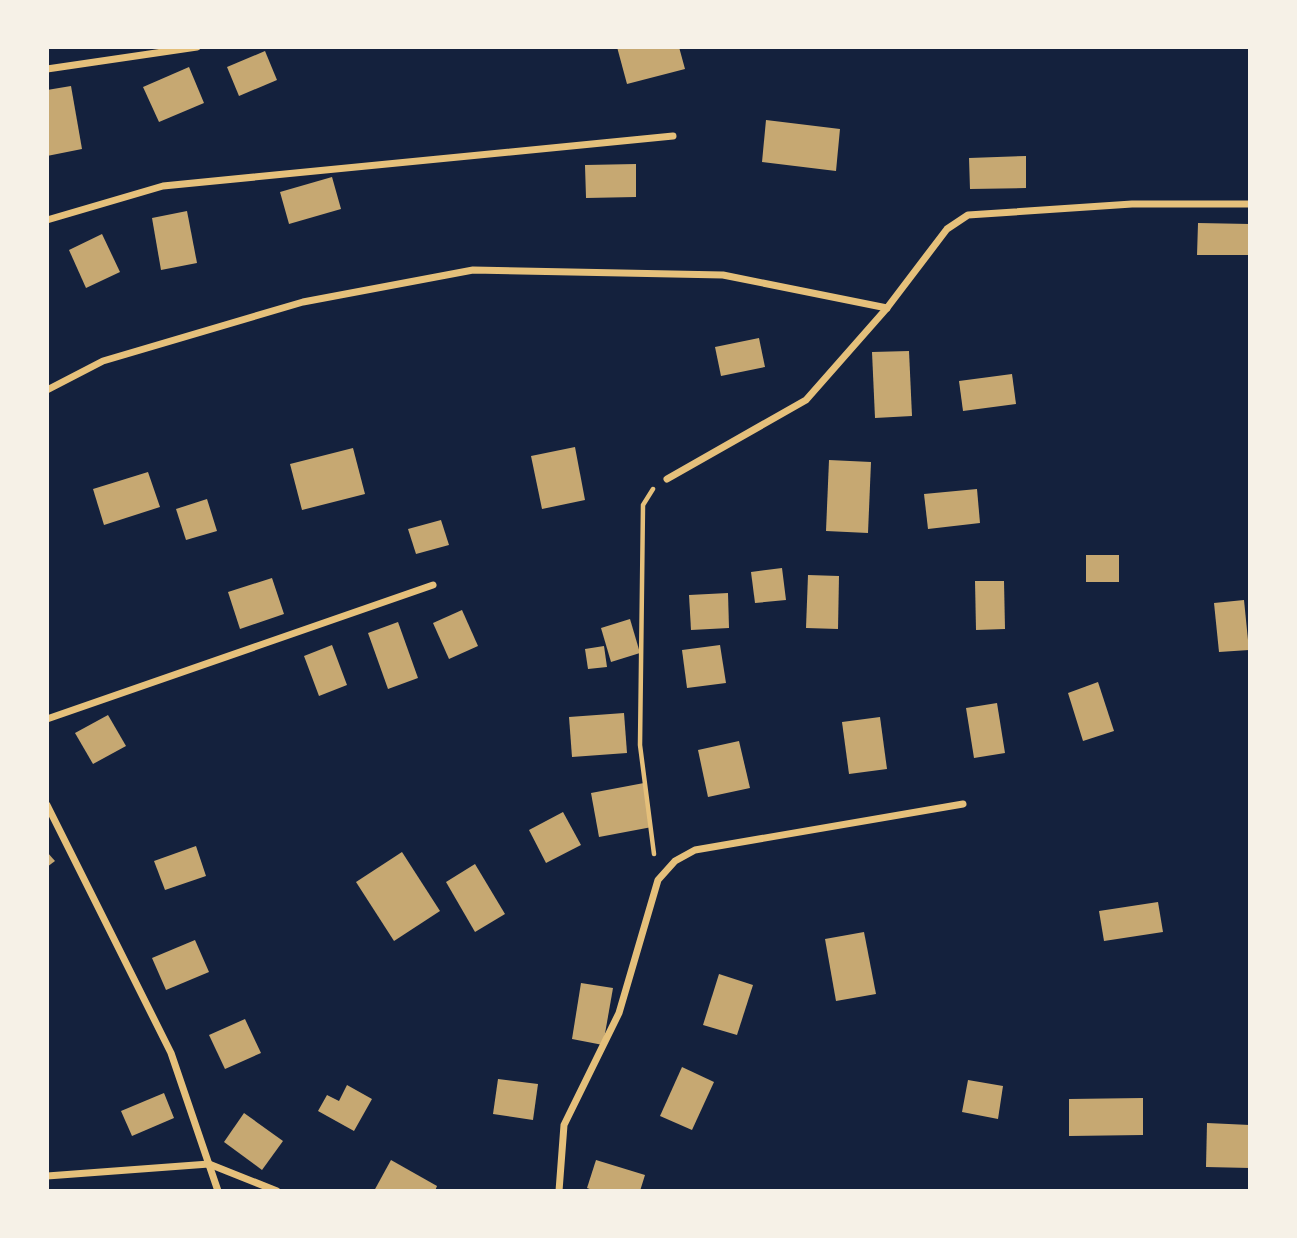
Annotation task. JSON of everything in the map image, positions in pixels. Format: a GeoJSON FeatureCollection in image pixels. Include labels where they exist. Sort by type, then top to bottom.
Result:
{"type":"FeatureCollection","features":[{"type":"Feature","properties":{"kind":"street"},"geometry":{"type":"LineString","coordinates":[[47,69],[197,47]]}},
{"type":"Feature","properties":{"kind":"street"},"geometry":{"type":"LineString","coordinates":[[47,219],[163,186],[673,136]]}},
{"type":"Feature","properties":{"kind":"street"},"geometry":{"type":"LineString","coordinates":[[667,479],[806,400],[887,308],[947,229],[968,215],[1132,204],[1250,204]]}},
{"type":"Feature","properties":{"kind":"street"},"geometry":{"type":"LineString","coordinates":[[47,390],[103,361],[303,302],[473,270],[723,275],[887,308]]}},
{"type":"Feature","properties":{"kind":"street"},"geometry":{"type":"LineString","coordinates":[[47,719],[433,585]]}},
{"type":"Feature","properties":{"kind":"street"},"geometry":{"type":"LineString","coordinates":[[559,1191],[564,1125],[619,1013],[658,880],[675,861],[695,850],[963,804]]}},
{"type":"Feature","properties":{"kind":"street"},"geometry":{"type":"LineString","coordinates":[[47,805],[171,1053],[219,1191]]}},
{"type":"Feature","properties":{"kind":"street"},"geometry":{"type":"LineString","coordinates":[[47,1176],[209,1164],[277,1191]]}},
{"type":"Feature","properties":{"kind":"path"},"geometry":{"type":"LineString","coordinates":[[658,880],[640,745],[643,505],[652,490],[667,479]]}},
{"type":"Feature","properties":{"kind":"building"},"geometry":{"type":"Polygon","coordinates":[[[617,47],[679,47],[685,69],[627,84],[617,47]]]}},
{"type":"Feature","properties":{"kind":"building"},"geometry":{"type":"Polygon","coordinates":[[[265,51],[277,80],[239,96],[227,67],[265,51]]]}},
{"type":"Feature","properties":{"kind":"building"},"geometry":{"type":"Polygon","coordinates":[[[189,67],[204,103],[159,122],[143,87],[189,67]]]}},
{"type":"Feature","properties":{"kind":"building"},"geometry":{"type":"Polygon","coordinates":[[[71,86],[82,149],[47,156],[47,90],[71,86]]]}},
{"type":"Feature","properties":{"kind":"building"},"geometry":{"type":"Polygon","coordinates":[[[766,120],[840,129],[836,171],[762,162],[766,120]]]}},
{"type":"Feature","properties":{"kind":"building"},"geometry":{"type":"Polygon","coordinates":[[[1026,156],[1026,188],[970,189],[969,158],[1026,156]]]}},
{"type":"Feature","properties":{"kind":"building"},"geometry":{"type":"Polygon","coordinates":[[[636,164],[636,197],[586,198],[585,165],[636,164]]]}},
{"type":"Feature","properties":{"kind":"building"},"geometry":{"type":"Polygon","coordinates":[[[332,177],[341,209],[289,224],[280,192],[332,177]]]}},
{"type":"Feature","properties":{"kind":"building"},"geometry":{"type":"Polygon","coordinates":[[[187,211],[197,263],[161,270],[152,218],[187,211]]]}},
{"type":"Feature","properties":{"kind":"building"},"geometry":{"type":"Polygon","coordinates":[[[1198,223],[1250,224],[1250,255],[1197,255],[1198,223]]]}},
{"type":"Feature","properties":{"kind":"building"},"geometry":{"type":"Polygon","coordinates":[[[102,234],[120,272],[86,288],[69,250],[102,234]]]}},
{"type":"Feature","properties":{"kind":"building"},"geometry":{"type":"Polygon","coordinates":[[[759,338],[765,367],[721,376],[715,347],[759,338]]]}},
{"type":"Feature","properties":{"kind":"building"},"geometry":{"type":"Polygon","coordinates":[[[909,351],[912,416],[875,418],[872,352],[909,351]]]}},
{"type":"Feature","properties":{"kind":"building"},"geometry":{"type":"Polygon","coordinates":[[[1012,374],[1016,404],[963,411],[959,381],[1012,374]]]}},
{"type":"Feature","properties":{"kind":"building"},"geometry":{"type":"Polygon","coordinates":[[[575,447],[585,500],[542,509],[531,456],[575,447]]]}},
{"type":"Feature","properties":{"kind":"building"},"geometry":{"type":"Polygon","coordinates":[[[353,448],[365,494],[302,510],[290,464],[353,448]]]}},
{"type":"Feature","properties":{"kind":"building"},"geometry":{"type":"Polygon","coordinates":[[[829,460],[871,462],[868,533],[826,531],[829,460]]]}},
{"type":"Feature","properties":{"kind":"building"},"geometry":{"type":"Polygon","coordinates":[[[148,472],[160,507],[104,525],[93,489],[148,472]]]}},
{"type":"Feature","properties":{"kind":"building"},"geometry":{"type":"Polygon","coordinates":[[[977,489],[980,523],[928,529],[924,494],[977,489]]]}},
{"type":"Feature","properties":{"kind":"building"},"geometry":{"type":"Polygon","coordinates":[[[207,499],[217,531],[186,540],[176,509],[207,499]]]}},
{"type":"Feature","properties":{"kind":"building"},"geometry":{"type":"Polygon","coordinates":[[[441,520],[449,545],[416,554],[408,529],[441,520]]]}},
{"type":"Feature","properties":{"kind":"building"},"geometry":{"type":"Polygon","coordinates":[[[1086,555],[1119,555],[1119,582],[1086,582],[1086,555]]]}},
{"type":"Feature","properties":{"kind":"building"},"geometry":{"type":"Polygon","coordinates":[[[782,568],[786,600],[755,603],[751,572],[782,568]]]}},
{"type":"Feature","properties":{"kind":"building"},"geometry":{"type":"Polygon","coordinates":[[[808,575],[839,576],[838,629],[806,628],[808,575]]]}},
{"type":"Feature","properties":{"kind":"building"},"geometry":{"type":"Polygon","coordinates":[[[272,578],[284,614],[240,629],[228,592],[272,578]]]}},
{"type":"Feature","properties":{"kind":"building"},"geometry":{"type":"Polygon","coordinates":[[[975,581],[1004,581],[1005,629],[976,630],[975,581]]]}},
{"type":"Feature","properties":{"kind":"building"},"geometry":{"type":"Polygon","coordinates":[[[728,593],[729,628],[691,630],[689,595],[728,593]]]}},
{"type":"Feature","properties":{"kind":"building"},"geometry":{"type":"Polygon","coordinates":[[[1244,600],[1249,650],[1219,652],[1214,603],[1244,600]]]}},
{"type":"Feature","properties":{"kind":"building"},"geometry":{"type":"Polygon","coordinates":[[[462,610],[478,646],[449,659],[433,623],[462,610]]]}},
{"type":"Feature","properties":{"kind":"building"},"geometry":{"type":"Polygon","coordinates":[[[630,619],[640,653],[611,662],[601,628],[630,619]]]}},
{"type":"Feature","properties":{"kind":"building"},"geometry":{"type":"Polygon","coordinates":[[[398,622],[418,678],[388,689],[368,633],[398,622]]]}},
{"type":"Feature","properties":{"kind":"building"},"geometry":{"type":"Polygon","coordinates":[[[332,645],[347,685],[319,696],[304,656],[332,645]]]}},
{"type":"Feature","properties":{"kind":"building"},"geometry":{"type":"Polygon","coordinates":[[[720,645],[726,683],[687,688],[682,650],[720,645]]]}},
{"type":"Feature","properties":{"kind":"building"},"geometry":{"type":"Polygon","coordinates":[[[604,646],[607,667],[588,669],[585,649],[604,646]]]}},
{"type":"Feature","properties":{"kind":"building"},"geometry":{"type":"Polygon","coordinates":[[[1098,682],[1114,731],[1083,741],[1068,693],[1098,682]]]}},
{"type":"Feature","properties":{"kind":"building"},"geometry":{"type":"Polygon","coordinates":[[[997,703],[1005,753],[974,758],[966,708],[997,703]]]}},
{"type":"Feature","properties":{"kind":"building"},"geometry":{"type":"Polygon","coordinates":[[[624,713],[627,753],[572,757],[569,717],[624,713]]]}},
{"type":"Feature","properties":{"kind":"building"},"geometry":{"type":"Polygon","coordinates":[[[108,715],[126,746],[93,764],[75,733],[108,715]]]}},
{"type":"Feature","properties":{"kind":"building"},"geometry":{"type":"Polygon","coordinates":[[[880,717],[887,769],[849,774],[842,722],[880,717]]]}},
{"type":"Feature","properties":{"kind":"building"},"geometry":{"type":"Polygon","coordinates":[[[739,741],[750,788],[708,797],[698,750],[739,741]]]}},
{"type":"Feature","properties":{"kind":"building"},"geometry":{"type":"Polygon","coordinates":[[[644,783],[652,827],[599,837],[591,793],[644,783]]]}},
{"type":"Feature","properties":{"kind":"building"},"geometry":{"type":"Polygon","coordinates":[[[563,812],[581,845],[546,863],[529,830],[563,812]]]}},
{"type":"Feature","properties":{"kind":"building"},"geometry":{"type":"Polygon","coordinates":[[[196,846],[206,876],[165,890],[154,861],[196,846]]]}},
{"type":"Feature","properties":{"kind":"building"},"geometry":{"type":"Polygon","coordinates":[[[47,852],[55,861],[47,867],[47,852]]]}},
{"type":"Feature","properties":{"kind":"building"},"geometry":{"type":"Polygon","coordinates":[[[402,852],[440,911],[394,941],[356,882],[402,852]]]}},
{"type":"Feature","properties":{"kind":"building"},"geometry":{"type":"Polygon","coordinates":[[[475,864],[505,914],[475,932],[446,882],[475,864]]]}},
{"type":"Feature","properties":{"kind":"building"},"geometry":{"type":"Polygon","coordinates":[[[1158,902],[1163,932],[1104,941],[1099,911],[1158,902]]]}},
{"type":"Feature","properties":{"kind":"building"},"geometry":{"type":"Polygon","coordinates":[[[864,932],[876,994],[836,1001],[825,939],[864,932]]]}},
{"type":"Feature","properties":{"kind":"building"},"geometry":{"type":"Polygon","coordinates":[[[195,940],[209,972],[166,990],[152,958],[195,940]]]}},
{"type":"Feature","properties":{"kind":"building"},"geometry":{"type":"Polygon","coordinates":[[[719,974],[753,985],[737,1035],[703,1025],[719,974]]]}},
{"type":"Feature","properties":{"kind":"building"},"geometry":{"type":"Polygon","coordinates":[[[581,983],[613,988],[603,1045],[572,1039],[581,983]]]}},
{"type":"Feature","properties":{"kind":"building"},"geometry":{"type":"Polygon","coordinates":[[[245,1019],[261,1053],[225,1069],[209,1035],[245,1019]]]}},
{"type":"Feature","properties":{"kind":"building"},"geometry":{"type":"Polygon","coordinates":[[[682,1067],[714,1082],[692,1130],[660,1116],[682,1067]]]}},
{"type":"Feature","properties":{"kind":"building"},"geometry":{"type":"Polygon","coordinates":[[[498,1079],[538,1084],[533,1120],[493,1114],[498,1079]]]}},
{"type":"Feature","properties":{"kind":"building"},"geometry":{"type":"Polygon","coordinates":[[[968,1080],[1003,1086],[998,1119],[962,1112],[968,1080]]]}},
{"type":"Feature","properties":{"kind":"building"},"geometry":{"type":"Polygon","coordinates":[[[347,1085],[372,1099],[354,1131],[318,1111],[327,1095],[339,1101],[347,1085]]]}},
{"type":"Feature","properties":{"kind":"building"},"geometry":{"type":"Polygon","coordinates":[[[164,1093],[174,1118],[132,1136],[121,1111],[164,1093]]]}},
{"type":"Feature","properties":{"kind":"building"},"geometry":{"type":"Polygon","coordinates":[[[1143,1098],[1143,1135],[1069,1136],[1069,1099],[1143,1098]]]}},
{"type":"Feature","properties":{"kind":"building"},"geometry":{"type":"Polygon","coordinates":[[[244,1113],[283,1141],[262,1170],[224,1142],[244,1113]]]}},
{"type":"Feature","properties":{"kind":"building"},"geometry":{"type":"Polygon","coordinates":[[[1207,1123],[1250,1125],[1250,1168],[1206,1167],[1207,1123]]]}},
{"type":"Feature","properties":{"kind":"building"},"geometry":{"type":"Polygon","coordinates":[[[391,1160],[437,1186],[435,1191],[374,1191],[391,1160]]]}},
{"type":"Feature","properties":{"kind":"building"},"geometry":{"type":"Polygon","coordinates":[[[596,1160],[645,1175],[640,1191],[595,1191],[587,1188],[596,1160]]]}}]}
